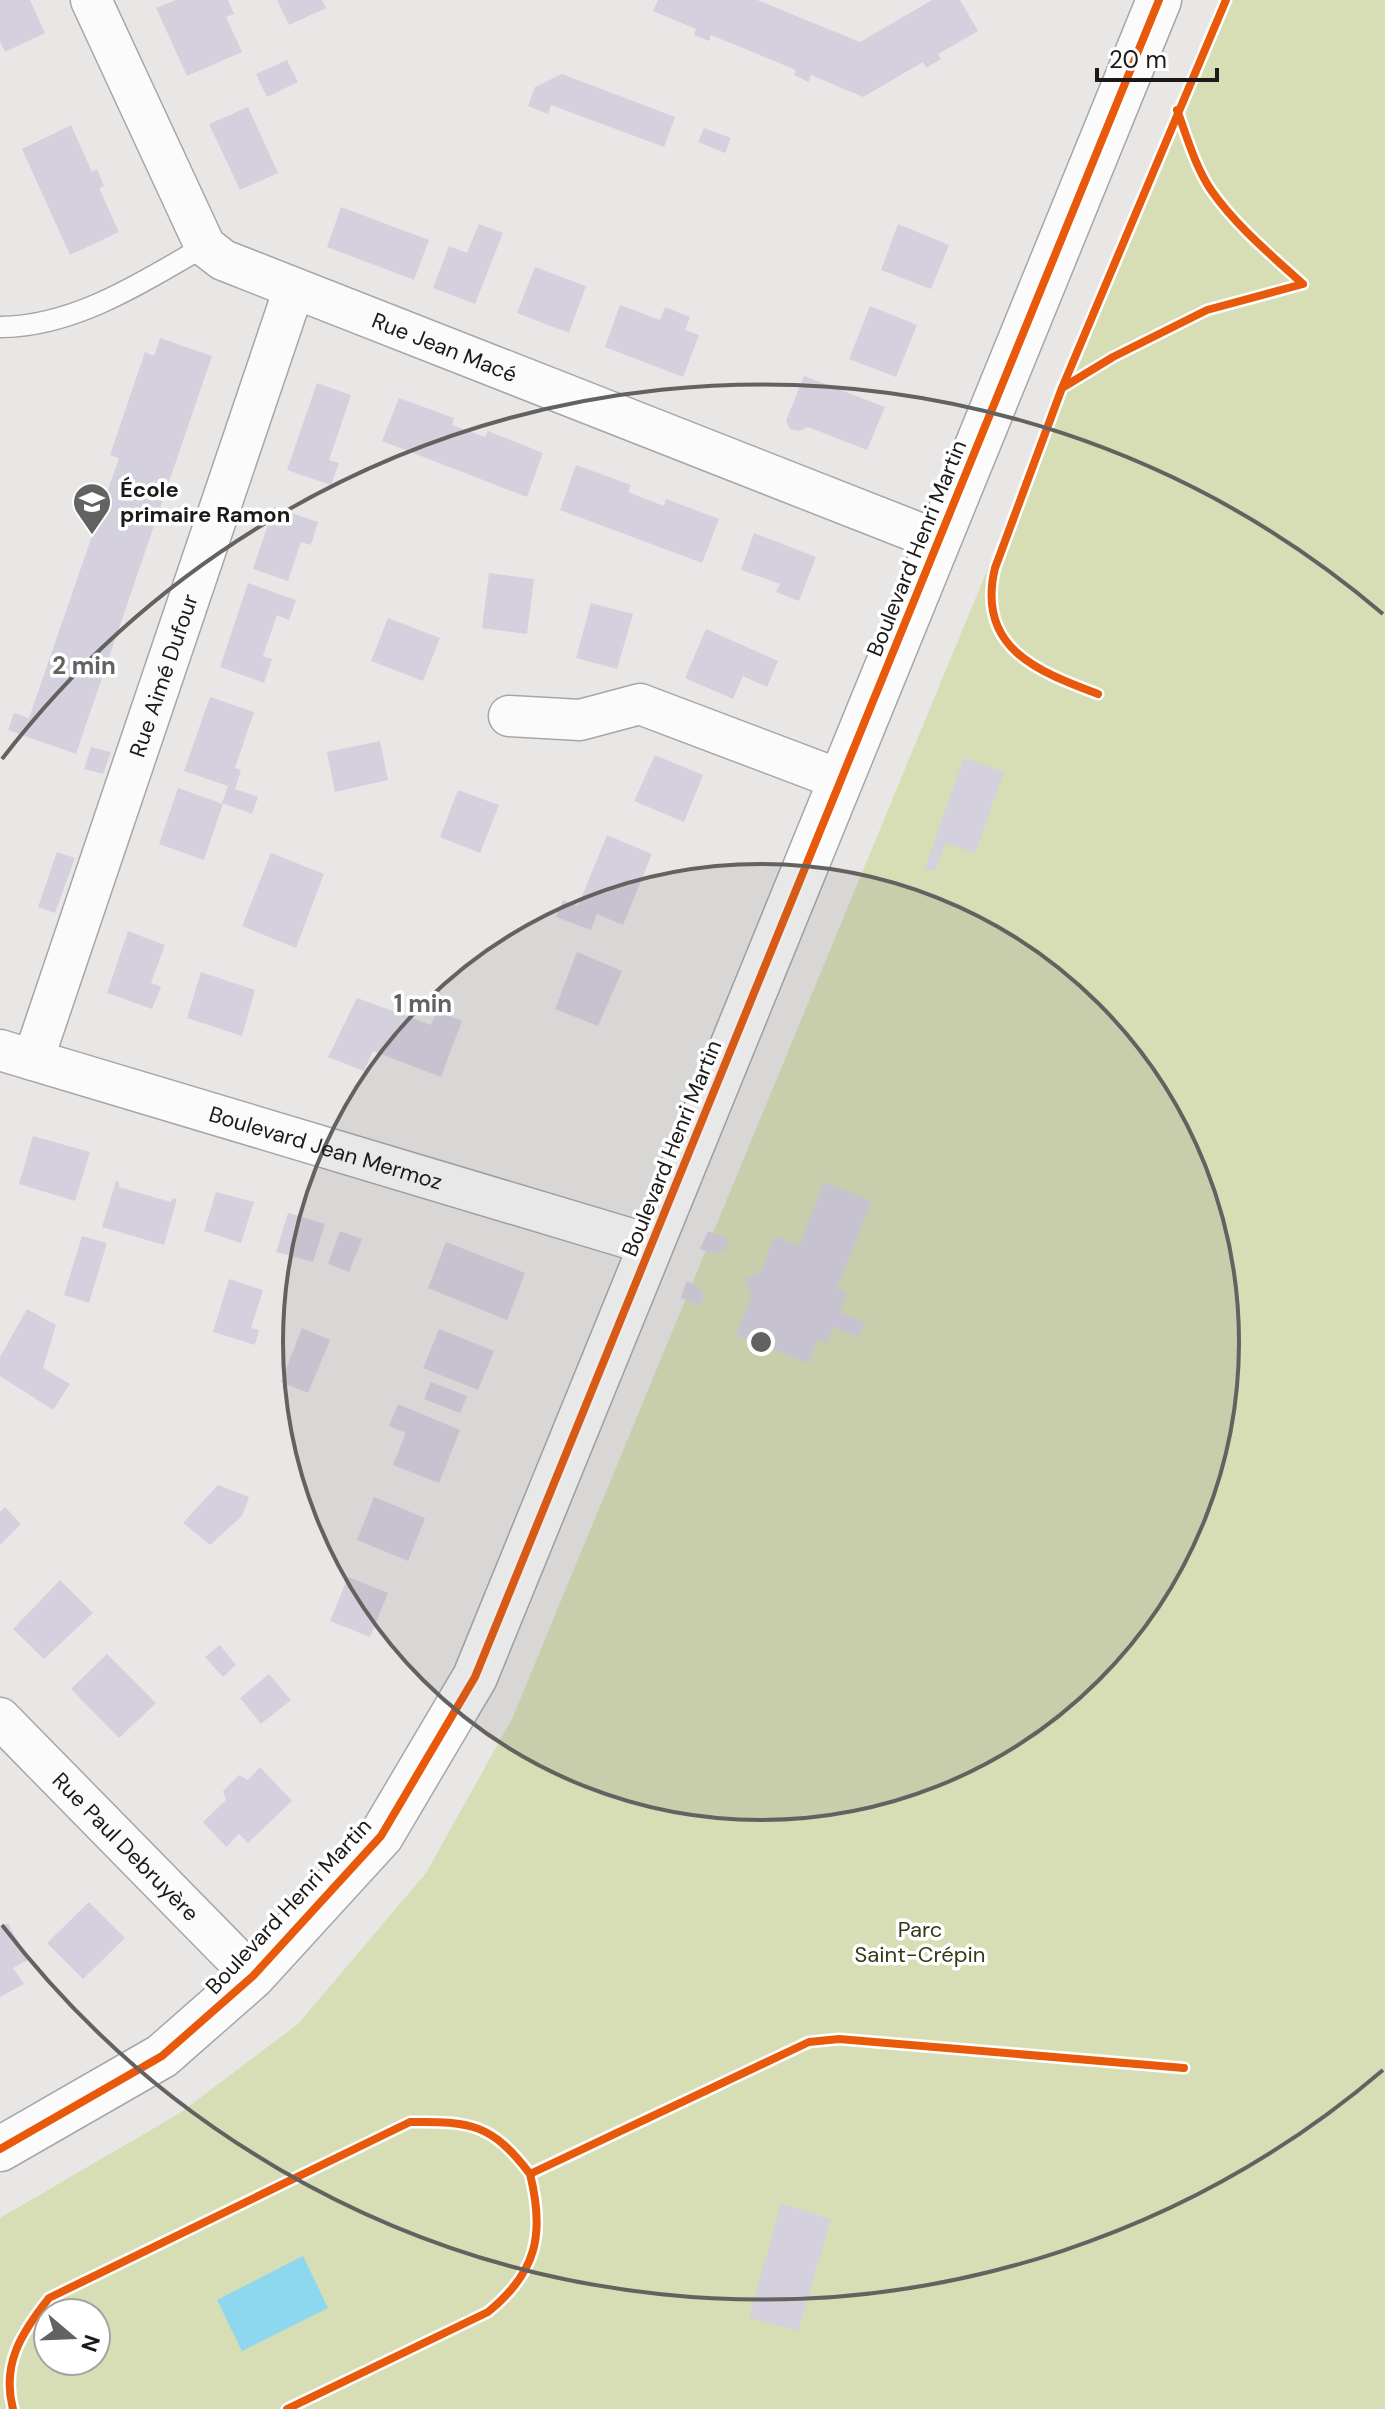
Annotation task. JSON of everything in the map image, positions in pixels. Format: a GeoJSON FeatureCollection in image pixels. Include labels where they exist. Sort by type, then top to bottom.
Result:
{"type":"FeatureCollection","features":[{"type":"Feature","properties":{"kind":"street"},"geometry":{"type":"LineString","coordinates":[[91,0],[205,246]]}},
{"type":"Feature","properties":{"kind":"street","name":"Boulevard Henri Martin"},"geometry":{"type":"LineString","coordinates":[[0,2149],[162,2056],[253,1976],[381,1836],[475,1677],[1159,0]]}},
{"type":"Feature","properties":{"kind":"street","name":"Rue Jean Macé"},"geometry":{"type":"LineString","coordinates":[[205,246],[223,260],[294,289],[939,541]]}},
{"type":"Feature","properties":{"kind":"street","name":"Rue Aimé Dufour"},"geometry":{"type":"LineString","coordinates":[[9,1057],[294,289]]}},
{"type":"Feature","properties":{"kind":"street"},"geometry":{"type":"LineString","coordinates":[[509,716],[580,720],[640,704],[841,780]]}},
{"type":"Feature","properties":{"kind":"street","name":"Boulevard Jean Mermoz"},"geometry":{"type":"LineString","coordinates":[[9,1057],[651,1245]]}},
{"type":"Feature","properties":{"kind":"street","name":"Rue Paul Debruyère"},"geometry":{"type":"LineString","coordinates":[[0,1718],[253,1976]]}},
{"type":"Feature","properties":{"kind":"lane"},"geometry":{"type":"LineString","coordinates":[[0,327],[19,327],[73,315],[205,246]]}},
{"type":"Feature","properties":{"kind":"green space","name":"Parc Saint-Crépin"},"geometry":{"type":"Polygon","coordinates":[[[1223,0],[1385,0],[1385,2409],[0,2409],[0,2218],[180,2113],[298,2024],[426,1873],[512,1719],[1223,0]]]}},
{"type":"Feature","properties":{"kind":"water"},"geometry":{"type":"Polygon","coordinates":[[[303,2256],[328,2308],[242,2351],[217,2300],[303,2256]]]}},
{"type":"Feature","properties":{"kind":"building"},"geometry":{"type":"Polygon","coordinates":[[[0,0],[30,0],[45,33],[5,52],[0,41],[0,0]]]}},
{"type":"Feature","properties":{"kind":"building"},"geometry":{"type":"Polygon","coordinates":[[[176,0],[228,0],[234,14],[226,17],[242,52],[187,76],[156,8],[176,0]]]}},
{"type":"Feature","properties":{"kind":"building"},"geometry":{"type":"Polygon","coordinates":[[[277,0],[322,0],[326,8],[289,25],[277,0]]]}},
{"type":"Feature","properties":{"kind":"building"},"geometry":{"type":"Polygon","coordinates":[[[658,0],[757,0],[860,42],[932,0],[960,0],[978,31],[938,54],[941,59],[926,68],[923,62],[863,97],[811,75],[809,82],[794,75],[796,70],[711,35],[709,41],[694,35],[696,29],[653,11],[658,0]]]}},
{"type":"Feature","properties":{"kind":"building"},"geometry":{"type":"Polygon","coordinates":[[[287,60],[298,82],[267,97],[256,74],[287,60]]]}},
{"type":"Feature","properties":{"kind":"building"},"geometry":{"type":"Polygon","coordinates":[[[562,74],[675,117],[664,147],[551,105],[548,114],[528,106],[535,87],[562,74]]]}},
{"type":"Feature","properties":{"kind":"building"},"geometry":{"type":"Polygon","coordinates":[[[248,107],[278,173],[240,190],[209,124],[248,107]]]}},
{"type":"Feature","properties":{"kind":"building"},"geometry":{"type":"Polygon","coordinates":[[[71,125],[92,172],[97,169],[104,186],[99,188],[119,232],[70,255],[22,149],[71,125]]]}},
{"type":"Feature","properties":{"kind":"building"},"geometry":{"type":"Polygon","coordinates":[[[704,128],[731,138],[725,153],[698,142],[704,128]]]}},
{"type":"Feature","properties":{"kind":"building"},"geometry":{"type":"Polygon","coordinates":[[[341,207],[429,240],[414,280],[327,247],[341,207]]]}},
{"type":"Feature","properties":{"kind":"building"},"geometry":{"type":"Polygon","coordinates":[[[479,224],[503,233],[475,304],[433,288],[449,246],[467,253],[479,224]]]}},
{"type":"Feature","properties":{"kind":"building"},"geometry":{"type":"Polygon","coordinates":[[[898,224],[949,245],[931,289],[881,270],[898,224]]]}},
{"type":"Feature","properties":{"kind":"building"},"geometry":{"type":"Polygon","coordinates":[[[535,267],[586,286],[569,333],[517,313],[535,267]]]}},
{"type":"Feature","properties":{"kind":"building"},"geometry":{"type":"Polygon","coordinates":[[[620,305],[660,320],[665,307],[690,317],[685,330],[699,335],[683,377],[605,347],[620,305]]]}},
{"type":"Feature","properties":{"kind":"building"},"geometry":{"type":"Polygon","coordinates":[[[870,306],[917,325],[896,377],[849,359],[870,306]]]}},
{"type":"Feature","properties":{"kind":"building"},"geometry":{"type":"Polygon","coordinates":[[[160,338],[212,356],[76,754],[8,730],[14,713],[29,718],[119,458],[110,455],[145,352],[154,356],[160,338]]]}},
{"type":"Feature","properties":{"kind":"building"},"geometry":{"type":"Polygon","coordinates":[[[804,376],[885,407],[867,450],[808,427],[799,431],[790,429],[786,421],[804,376]]]}},
{"type":"Feature","properties":{"kind":"building"},"geometry":{"type":"Polygon","coordinates":[[[317,383],[351,395],[329,460],[339,463],[331,485],[287,470],[317,383]]]}},
{"type":"Feature","properties":{"kind":"building"},"geometry":{"type":"Polygon","coordinates":[[[399,398],[454,418],[452,425],[485,437],[488,431],[543,453],[527,497],[382,441],[399,398]]]}},
{"type":"Feature","properties":{"kind":"building"},"geometry":{"type":"Polygon","coordinates":[[[576,465],[631,485],[628,492],[648,500],[664,506],[666,499],[719,519],[702,563],[560,510],[576,465]]]}},
{"type":"Feature","properties":{"kind":"building"},"geometry":{"type":"Polygon","coordinates":[[[274,507],[318,522],[311,545],[301,542],[288,581],[253,569],[274,507]]]}},
{"type":"Feature","properties":{"kind":"building"},"geometry":{"type":"Polygon","coordinates":[[[754,533],[816,557],[799,601],[776,592],[780,584],[741,570],[754,533]]]}},
{"type":"Feature","properties":{"kind":"building"},"geometry":{"type":"Polygon","coordinates":[[[489,573],[534,579],[527,634],[482,628],[489,573]]]}},
{"type":"Feature","properties":{"kind":"building"},"geometry":{"type":"Polygon","coordinates":[[[248,583],[296,600],[289,620],[277,615],[263,656],[272,659],[264,683],[220,667],[248,583]]]}},
{"type":"Feature","properties":{"kind":"building"},"geometry":{"type":"Polygon","coordinates":[[[591,603],[633,614],[617,669],[576,658],[591,603]]]}},
{"type":"Feature","properties":{"kind":"building"},"geometry":{"type":"Polygon","coordinates":[[[388,618],[440,638],[423,681],[371,661],[388,618]]]}},
{"type":"Feature","properties":{"kind":"building"},"geometry":{"type":"Polygon","coordinates":[[[706,629],[778,661],[767,687],[743,676],[733,699],[685,678],[706,629]]]}},
{"type":"Feature","properties":{"kind":"building"},"geometry":{"type":"Polygon","coordinates":[[[210,697],[254,712],[235,768],[241,770],[235,789],[258,797],[252,814],[222,803],[228,786],[184,771],[210,697]]]}},
{"type":"Feature","properties":{"kind":"building"},"geometry":{"type":"Polygon","coordinates":[[[380,741],[388,780],[335,792],[327,752],[380,741]]]}},
{"type":"Feature","properties":{"kind":"building"},"geometry":{"type":"Polygon","coordinates":[[[91,747],[111,752],[103,774],[84,769],[91,747]]]}},
{"type":"Feature","properties":{"kind":"building"},"geometry":{"type":"Polygon","coordinates":[[[655,755],[703,775],[684,822],[634,801],[655,755]]]}},
{"type":"Feature","properties":{"kind":"building"},"geometry":{"type":"Polygon","coordinates":[[[964,758],[1004,772],[975,853],[946,843],[935,871],[925,868],[964,758]]]}},
{"type":"Feature","properties":{"kind":"building"},"geometry":{"type":"Polygon","coordinates":[[[178,788],[223,804],[204,860],[159,844],[178,788]]]}},
{"type":"Feature","properties":{"kind":"building"},"geometry":{"type":"Polygon","coordinates":[[[458,790],[499,805],[480,853],[440,837],[458,790]]]}},
{"type":"Feature","properties":{"kind":"building"},"geometry":{"type":"Polygon","coordinates":[[[607,835],[652,854],[623,925],[597,914],[591,930],[556,917],[563,900],[578,906],[607,835]]]}},
{"type":"Feature","properties":{"kind":"building"},"geometry":{"type":"Polygon","coordinates":[[[57,852],[75,858],[55,913],[38,907],[57,852]]]}},
{"type":"Feature","properties":{"kind":"building"},"geometry":{"type":"Polygon","coordinates":[[[271,853],[324,874],[296,948],[242,926],[271,853]]]}},
{"type":"Feature","properties":{"kind":"building"},"geometry":{"type":"Polygon","coordinates":[[[128,931],[165,945],[151,983],[161,987],[152,1009],[107,993],[128,931]]]}},
{"type":"Feature","properties":{"kind":"building"},"geometry":{"type":"Polygon","coordinates":[[[577,952],[622,971],[598,1026],[555,1009],[577,952]]]}},
{"type":"Feature","properties":{"kind":"building"},"geometry":{"type":"Polygon","coordinates":[[[201,972],[255,990],[242,1036],[187,1018],[201,972]]]}},
{"type":"Feature","properties":{"kind":"building"},"geometry":{"type":"Polygon","coordinates":[[[357,998],[431,1025],[437,1011],[462,1021],[441,1077],[373,1051],[364,1071],[328,1057],[357,998]]]}},
{"type":"Feature","properties":{"kind":"building"},"geometry":{"type":"Polygon","coordinates":[[[33,1136],[90,1152],[75,1201],[19,1184],[33,1136]]]}},
{"type":"Feature","properties":{"kind":"building"},"geometry":{"type":"Polygon","coordinates":[[[116,1181],[119,1187],[171,1202],[172,1198],[177,1199],[164,1245],[102,1227],[116,1181]]]}},
{"type":"Feature","properties":{"kind":"building"},"geometry":{"type":"Polygon","coordinates":[[[824,1182],[872,1201],[837,1288],[847,1292],[840,1312],[865,1322],[859,1337],[833,1327],[827,1343],[818,1340],[808,1363],[736,1335],[752,1296],[745,1278],[761,1272],[775,1236],[799,1246],[824,1182]]]}},
{"type":"Feature","properties":{"kind":"building"},"geometry":{"type":"Polygon","coordinates":[[[216,1192],[254,1202],[241,1243],[204,1231],[216,1192]]]}},
{"type":"Feature","properties":{"kind":"building"},"geometry":{"type":"Polygon","coordinates":[[[288,1213],[325,1224],[313,1262],[276,1252],[288,1213]]]}},
{"type":"Feature","properties":{"kind":"building"},"geometry":{"type":"Polygon","coordinates":[[[340,1231],[362,1239],[349,1272],[328,1264],[340,1231]]]}},
{"type":"Feature","properties":{"kind":"building"},"geometry":{"type":"Polygon","coordinates":[[[708,1231],[729,1239],[725,1249],[714,1254],[700,1249],[708,1231]]]}},
{"type":"Feature","properties":{"kind":"building"},"geometry":{"type":"Polygon","coordinates":[[[82,1236],[107,1243],[89,1303],[64,1295],[82,1236]]]}},
{"type":"Feature","properties":{"kind":"building"},"geometry":{"type":"Polygon","coordinates":[[[446,1242],[525,1273],[507,1320],[428,1288],[446,1242]]]}},
{"type":"Feature","properties":{"kind":"building"},"geometry":{"type":"Polygon","coordinates":[[[229,1279],[263,1290],[251,1328],[259,1330],[255,1345],[213,1332],[229,1279]]]}},
{"type":"Feature","properties":{"kind":"building"},"geometry":{"type":"Polygon","coordinates":[[[687,1281],[698,1286],[704,1295],[700,1306],[681,1298],[687,1281]]]}},
{"type":"Feature","properties":{"kind":"building"},"geometry":{"type":"Polygon","coordinates":[[[27,1309],[56,1325],[43,1368],[70,1384],[53,1410],[0,1376],[0,1357],[27,1309]]]}},
{"type":"Feature","properties":{"kind":"building"},"geometry":{"type":"Polygon","coordinates":[[[302,1328],[330,1340],[308,1393],[281,1382],[302,1328]]]}},
{"type":"Feature","properties":{"kind":"building"},"geometry":{"type":"Polygon","coordinates":[[[439,1329],[494,1351],[478,1390],[423,1368],[439,1329]]]}},
{"type":"Feature","properties":{"kind":"building"},"geometry":{"type":"Polygon","coordinates":[[[431,1382],[467,1396],[460,1413],[424,1399],[431,1382]]]}},
{"type":"Feature","properties":{"kind":"building"},"geometry":{"type":"Polygon","coordinates":[[[398,1404],[460,1430],[439,1483],[393,1465],[406,1433],[389,1426],[398,1404]]]}},
{"type":"Feature","properties":{"kind":"building"},"geometry":{"type":"Polygon","coordinates":[[[218,1485],[249,1497],[242,1516],[210,1545],[183,1523],[218,1485]]]}},
{"type":"Feature","properties":{"kind":"building"},"geometry":{"type":"Polygon","coordinates":[[[374,1497],[425,1518],[408,1561],[357,1540],[374,1497]]]}},
{"type":"Feature","properties":{"kind":"building"},"geometry":{"type":"Polygon","coordinates":[[[5,1507],[21,1524],[0,1545],[0,1512],[5,1507]]]}},
{"type":"Feature","properties":{"kind":"building"},"geometry":{"type":"Polygon","coordinates":[[[348,1577],[388,1593],[370,1637],[330,1621],[348,1577]]]}},
{"type":"Feature","properties":{"kind":"building"},"geometry":{"type":"Polygon","coordinates":[[[60,1580],[93,1613],[44,1659],[13,1629],[60,1580]]]}},
{"type":"Feature","properties":{"kind":"building"},"geometry":{"type":"Polygon","coordinates":[[[220,1645],[236,1665],[223,1677],[205,1657],[220,1645]]]}},
{"type":"Feature","properties":{"kind":"building"},"geometry":{"type":"Polygon","coordinates":[[[107,1654],[156,1703],[119,1738],[71,1689],[107,1654]]]}},
{"type":"Feature","properties":{"kind":"building"},"geometry":{"type":"Polygon","coordinates":[[[269,1674],[291,1700],[261,1724],[240,1698],[269,1674]]]}},
{"type":"Feature","properties":{"kind":"building"},"geometry":{"type":"Polygon","coordinates":[[[260,1767],[292,1801],[248,1843],[239,1834],[226,1847],[203,1822],[226,1800],[223,1791],[239,1775],[248,1780],[260,1767]]]}},
{"type":"Feature","properties":{"kind":"building"},"geometry":{"type":"Polygon","coordinates":[[[89,1902],[125,1938],[83,1979],[47,1943],[89,1902]]]}},
{"type":"Feature","properties":{"kind":"building"},"geometry":{"type":"Polygon","coordinates":[[[8,1923],[28,1960],[13,1968],[24,1984],[0,1997],[0,1928],[8,1923]]]}},
{"type":"Feature","properties":{"kind":"building"},"geometry":{"type":"Polygon","coordinates":[[[781,2204],[831,2219],[798,2331],[749,2317],[781,2204]]]}},
{"type":"Feature","properties":{"kind":"cycle path"},"geometry":{"type":"LineString","coordinates":[[0,2149],[162,2056],[253,1976],[381,1836],[475,1677],[1159,0]]}},
{"type":"Feature","properties":{"kind":"cycle path"},"geometry":{"type":"LineString","coordinates":[[1098,694],[1033,665],[1003,637],[994,618],[991,595],[995,568],[1062,388],[1226,0]]}},
{"type":"Feature","properties":{"kind":"cycle path"},"geometry":{"type":"LineString","coordinates":[[1062,388],[1113,357],[1207,310],[1303,284],[1243,228],[1211,190],[1196,161],[1177,110]]}},
{"type":"Feature","properties":{"kind":"cycle path"},"geometry":{"type":"LineString","coordinates":[[13,2409],[10,2377],[16,2349],[49,2298],[410,2122],[449,2123],[479,2129],[504,2145],[530,2174],[809,2042],[839,2039],[1184,2068]]}},
{"type":"Feature","properties":{"kind":"cycle path"},"geometry":{"type":"LineString","coordinates":[[287,2409],[488,2312],[504,2297],[527,2267],[533,2250],[537,2215],[530,2174]]}},
{"type":"Feature","properties":{"kind":"place","name":"École primaire Ramon"},"geometry":{"type":"Point","coordinates":[92,536]}}]}
